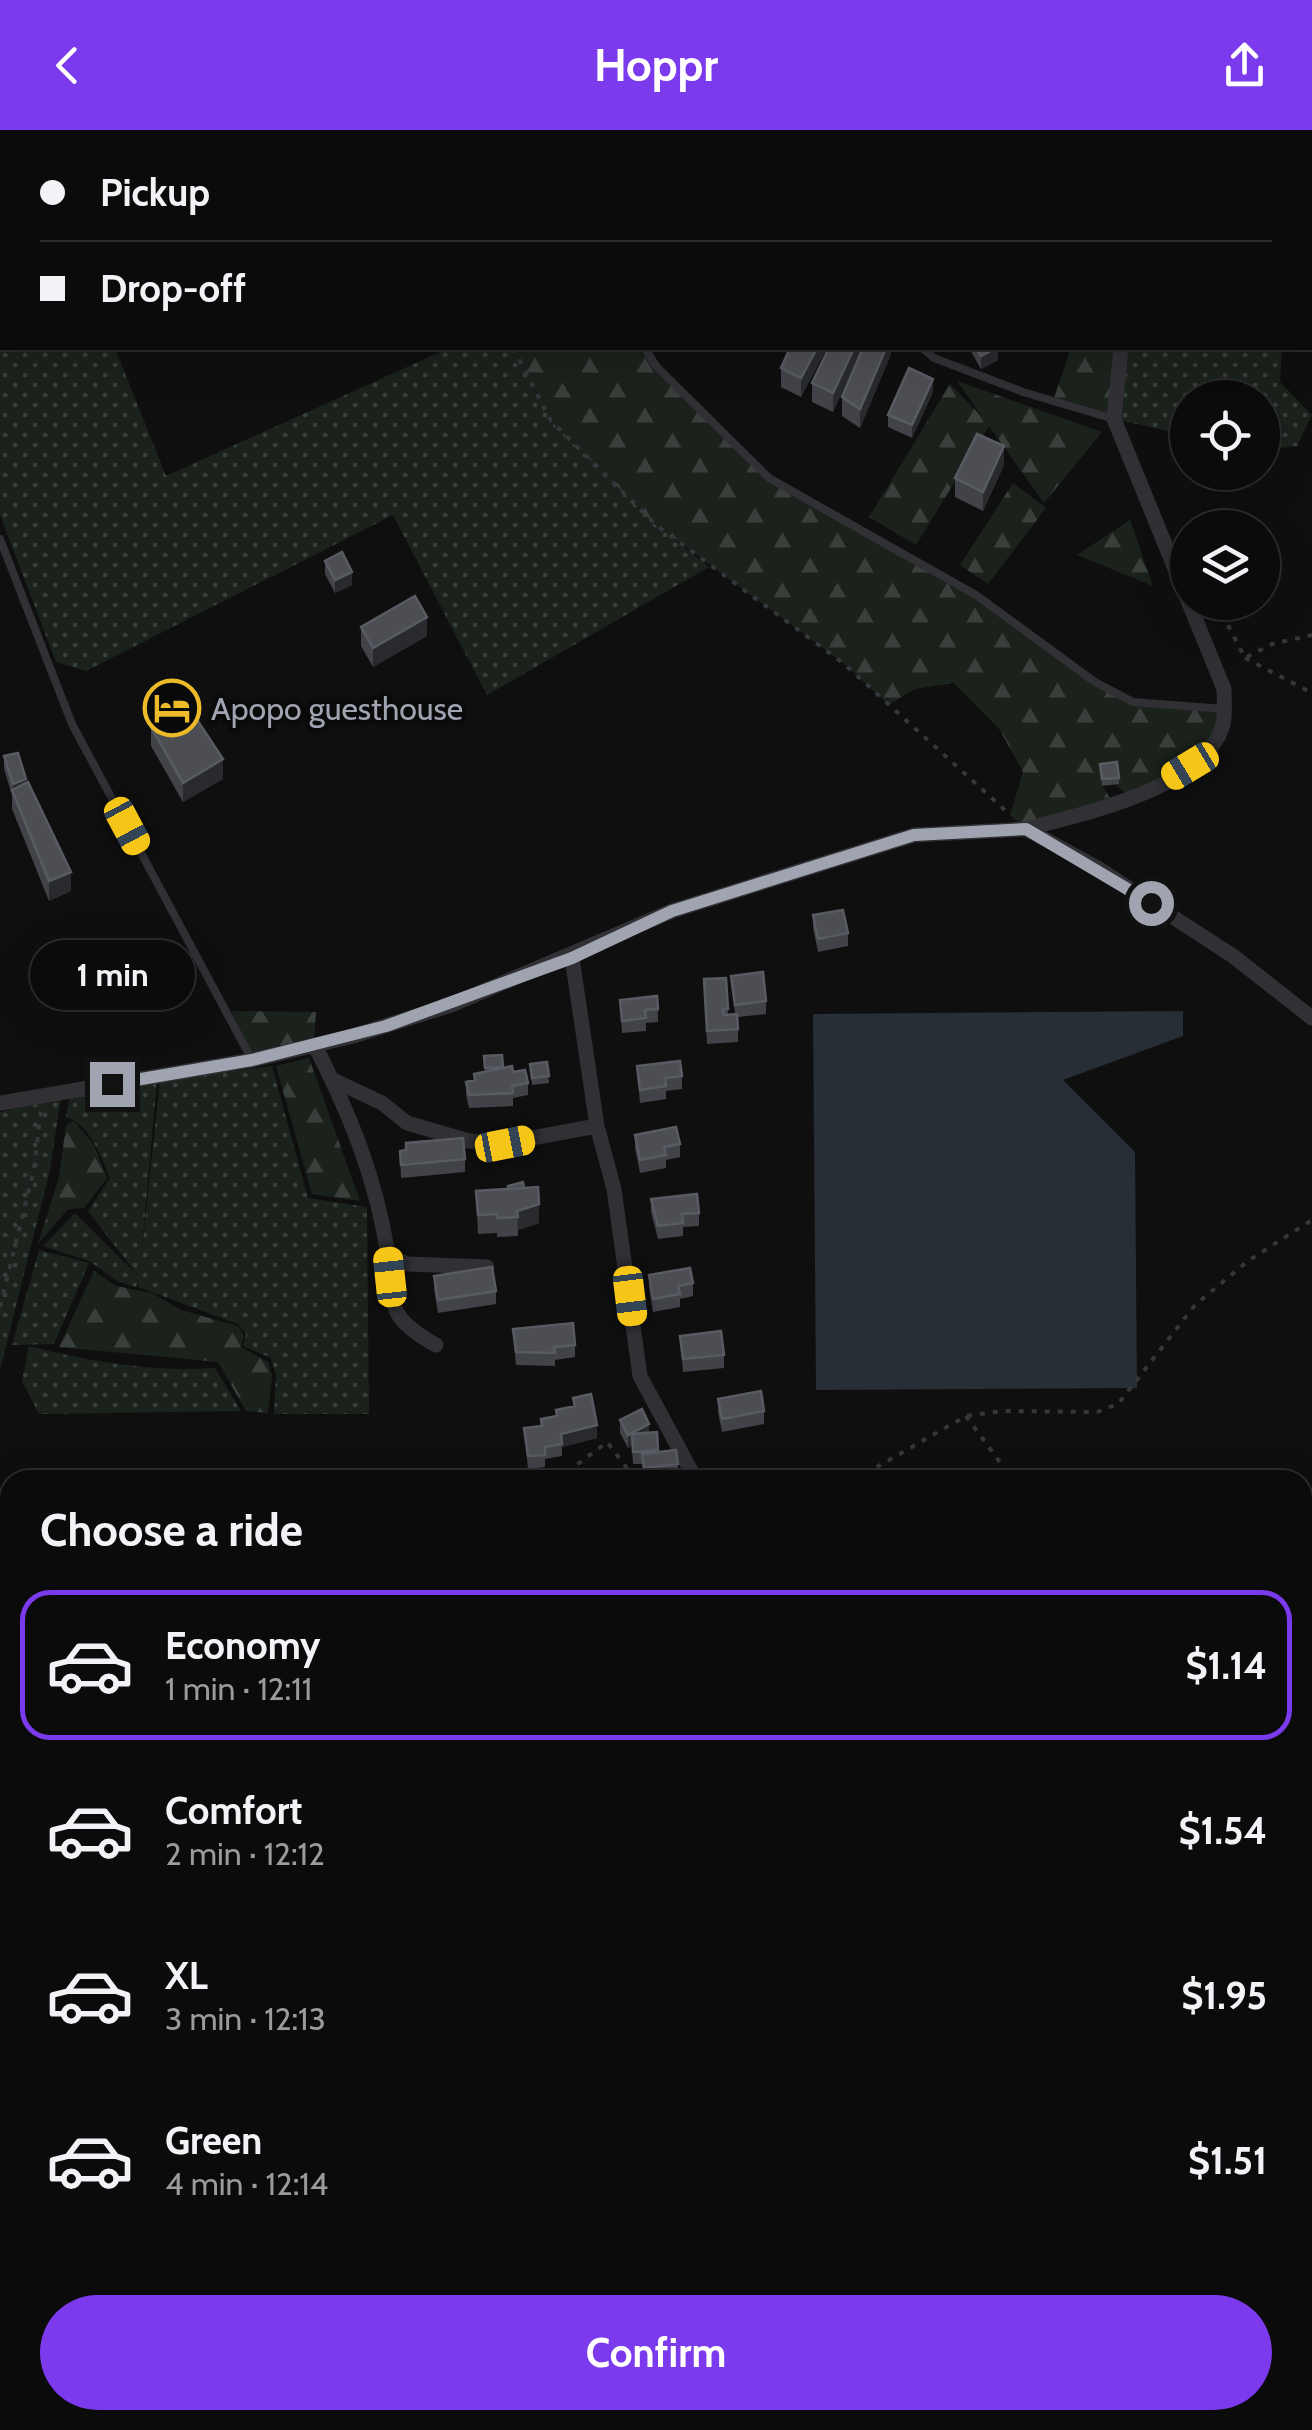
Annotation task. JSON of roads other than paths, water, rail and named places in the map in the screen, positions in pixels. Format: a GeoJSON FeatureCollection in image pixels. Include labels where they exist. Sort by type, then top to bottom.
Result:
{"type":"FeatureCollection","features":[{"type":"Feature","properties":{"kind":"street"},"geometry":{"type":"LineString","coordinates":[[0,1104],[315,1046],[452,1006],[572,958],[672,911],[914,835],[1026,829],[1133,800],[1190,766],[1210,748],[1223,727],[1224,689],[1114,419],[1122,350]]}},
{"type":"Feature","properties":{"kind":"street"},"geometry":{"type":"LineString","coordinates":[[1026,829],[1096,868],[1234,956],[1312,1018]]}},
{"type":"Feature","properties":{"kind":"street"},"geometry":{"type":"LineString","coordinates":[[572,958],[598,1126],[614,1188],[640,1376],[691,1470]]}},
{"type":"Feature","properties":{"kind":"street"},"geometry":{"type":"LineString","coordinates":[[315,1046],[362,1144],[378,1196],[388,1255],[390,1305],[400,1321],[436,1345]]}},
{"type":"Feature","properties":{"kind":"street"},"geometry":{"type":"LineString","coordinates":[[333,1080],[382,1102],[407,1123],[469,1141],[505,1144],[598,1126]]}},
{"type":"Feature","properties":{"kind":"street"},"geometry":{"type":"LineString","coordinates":[[388,1255],[408,1264],[487,1267]]}},
{"type":"Feature","properties":{"kind":"lane"},"geometry":{"type":"LineString","coordinates":[[646,350],[656,366],[769,478],[976,594],[1095,682],[1133,702],[1224,709]]}},
{"type":"Feature","properties":{"kind":"lane"},"geometry":{"type":"LineString","coordinates":[[924,350],[934,358],[1024,392],[1114,419]]}},
{"type":"Feature","properties":{"kind":"lane"},"geometry":{"type":"LineString","coordinates":[[0,540],[72,724],[252,1060]]}},
{"type":"Feature","properties":{"kind":"place","name":"Apopo guesthouse"},"geometry":{"type":"Point","coordinates":[172,708]}}]}
